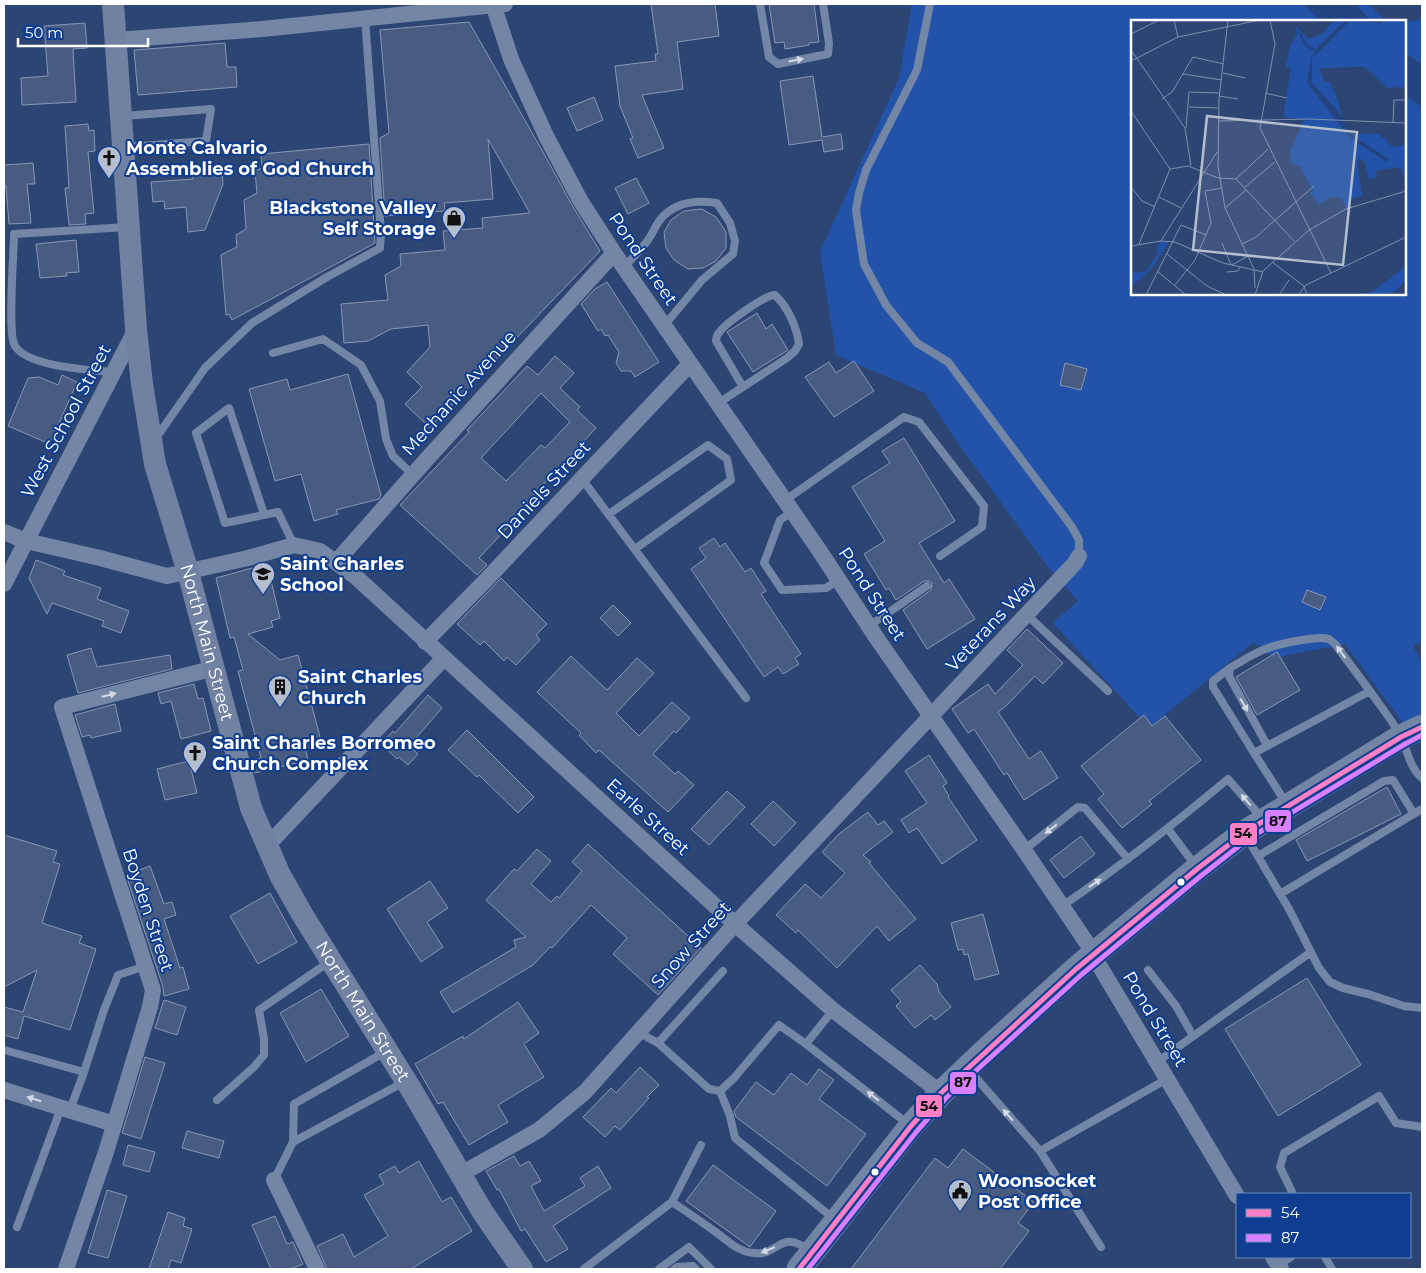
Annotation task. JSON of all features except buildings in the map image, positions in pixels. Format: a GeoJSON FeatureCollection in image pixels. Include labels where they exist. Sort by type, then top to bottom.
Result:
{"type":"FeatureCollection","features":[{"type":"Feature","properties":{"kind":"main road"},"geometry":{"type":"LineString","coordinates":[[805,1261],[911,1126],[941,1093],[1076,969],[1197,869],[1254,827],[1412,732]]}},
{"type":"Feature","properties":{"kind":"street","name":"North Main Street"},"geometry":{"type":"LineString","coordinates":[[113,4],[136,329],[142,384],[152,443],[160,482],[188,572],[248,800],[280,875],[330,961],[406,1081],[482,1211],[522,1269]]}},
{"type":"Feature","properties":{"kind":"street"},"geometry":{"type":"LineString","coordinates":[[116,40],[262,29],[496,5]]}},
{"type":"Feature","properties":{"kind":"street","name":"Pond Street"},"geometry":{"type":"LineString","coordinates":[[496,5],[511,59],[546,136],[580,200],[614,253],[1095,955],[1096,960],[1236,1194]]}},
{"type":"Feature","properties":{"kind":"street","name":"Mechanic Avenue"},"geometry":{"type":"LineString","coordinates":[[336,562],[614,253]]}},
{"type":"Feature","properties":{"kind":"street","name":"West School Street"},"geometry":{"type":"LineString","coordinates":[[4,584],[136,329]]}},
{"type":"Feature","properties":{"kind":"street","name":"Daniels Street"},"geometry":{"type":"LineString","coordinates":[[425,642],[690,364]]}},
{"type":"Feature","properties":{"kind":"street"},"geometry":{"type":"LineString","coordinates":[[4,532],[26,541],[167,576],[248,558],[294,545]]}},
{"type":"Feature","properties":{"kind":"street","name":"Earle Street"},"geometry":{"type":"LineString","coordinates":[[294,545],[320,551],[356,577],[425,642],[833,1010],[941,1093]]}},
{"type":"Feature","properties":{"kind":"street","name":"Veterans Way"},"geometry":{"type":"LineString","coordinates":[[931,717],[1075,563],[1078,556]]}},
{"type":"Feature","properties":{"kind":"street"},"geometry":{"type":"LineString","coordinates":[[266,846],[444,658]]}},
{"type":"Feature","properties":{"kind":"street","name":"Boyden Street"},"geometry":{"type":"LineString","coordinates":[[66,1269],[114,1124],[150,1007],[153,990],[62,707],[214,668]]}},
{"type":"Feature","properties":{"kind":"street","name":"Snow Street"},"geometry":{"type":"LineString","coordinates":[[461,1174],[539,1130],[585,1092],[736,924],[931,717]]}},
{"type":"Feature","properties":{"kind":"street"},"geometry":{"type":"LineString","coordinates":[[4,1090],[114,1124]]}},
{"type":"Feature","properties":{"kind":"street"},"geometry":{"type":"LineString","coordinates":[[274,1180],[317,1269]]}},
{"type":"Feature","properties":{"kind":"lane"},"geometry":{"type":"LineString","coordinates":[[760,4],[770,57],[778,64],[828,54],[829,43],[823,4]]}},
{"type":"Feature","properties":{"kind":"lane"},"geometry":{"type":"LineString","coordinates":[[930,4],[917,70],[866,170],[859,193],[856,210],[864,264],[886,305],[917,343],[948,362],[1072,526],[1079,540],[1078,556]]}},
{"type":"Feature","properties":{"kind":"lane"},"geometry":{"type":"LineString","coordinates":[[152,443],[205,368],[252,323],[327,277],[380,248],[381,233],[365,18]]}},
{"type":"Feature","properties":{"kind":"lane"},"geometry":{"type":"LineString","coordinates":[[121,116],[211,109],[206,141],[124,147]]}},
{"type":"Feature","properties":{"kind":"lane"},"geometry":{"type":"LineString","coordinates":[[624,267],[649,239],[660,220],[669,212],[684,204],[701,201],[718,203],[730,223],[735,241],[733,254],[702,280],[664,326]]}},
{"type":"Feature","properties":{"kind":"lane"},"geometry":{"type":"LineString","coordinates":[[114,372],[68,367],[36,360],[14,346],[11,324],[14,234],[129,227]]}},
{"type":"Feature","properties":{"kind":"lane"},"geometry":{"type":"LineString","coordinates":[[717,404],[743,387],[795,351],[799,344],[793,322],[779,298],[775,295],[763,298],[717,335],[716,341],[743,387]]}},
{"type":"Feature","properties":{"kind":"lane"},"geometry":{"type":"LineString","coordinates":[[273,353],[323,339],[361,365],[380,401],[386,439],[393,456],[413,475]]}},
{"type":"Feature","properties":{"kind":"lane"},"geometry":{"type":"LineString","coordinates":[[264,514],[230,408],[196,433],[225,523],[278,512],[294,545]]}},
{"type":"Feature","properties":{"kind":"lane"},"geometry":{"type":"LineString","coordinates":[[839,580],[826,588],[782,590],[764,563],[780,520],[788,507],[904,417],[918,422],[984,506],[982,527],[940,556]]}},
{"type":"Feature","properties":{"kind":"lane"},"geometry":{"type":"LineString","coordinates":[[609,514],[708,445],[727,459],[731,480],[635,549]]}},
{"type":"Feature","properties":{"kind":"lane"},"geometry":{"type":"LineString","coordinates":[[582,479],[746,698]]}},
{"type":"Feature","properties":{"kind":"lane"},"geometry":{"type":"LineString","coordinates":[[869,626],[927,586]]}},
{"type":"Feature","properties":{"kind":"lane"},"geometry":{"type":"LineString","coordinates":[[1027,615],[1108,692]]}},
{"type":"Feature","properties":{"kind":"lane"},"geometry":{"type":"LineString","coordinates":[[1287,806],[1213,687],[1213,681],[1249,657],[1269,648],[1294,642],[1322,638],[1330,640],[1335,644],[1370,691],[1412,732],[1406,751],[1413,766],[1422,778]]}},
{"type":"Feature","properties":{"kind":"lane"},"geometry":{"type":"LineString","coordinates":[[1230,668],[1230,680],[1267,745]]}},
{"type":"Feature","properties":{"kind":"lane"},"geometry":{"type":"LineString","coordinates":[[1254,753],[1370,691]]}},
{"type":"Feature","properties":{"kind":"lane"},"geometry":{"type":"LineString","coordinates":[[1062,906],[1168,829],[1228,779],[1254,827],[1258,856],[1312,952],[1319,968],[1330,982],[1343,988],[1404,1006],[1422,1008]]}},
{"type":"Feature","properties":{"kind":"lane"},"geometry":{"type":"LineString","coordinates":[[1258,856],[1384,781],[1392,780],[1414,814]]}},
{"type":"Feature","properties":{"kind":"lane"},"geometry":{"type":"LineString","coordinates":[[1024,850],[1078,807],[1085,808],[1128,859]]}},
{"type":"Feature","properties":{"kind":"lane"},"geometry":{"type":"LineString","coordinates":[[1280,894],[1422,810]]}},
{"type":"Feature","properties":{"kind":"lane"},"geometry":{"type":"LineString","coordinates":[[1168,829],[1197,869]]}},
{"type":"Feature","properties":{"kind":"lane"},"geometry":{"type":"LineString","coordinates":[[1157,1062],[1312,952]]}},
{"type":"Feature","properties":{"kind":"lane"},"geometry":{"type":"LineString","coordinates":[[217,1100],[254,1067],[264,1055],[264,1039],[259,1010],[330,961]]}},
{"type":"Feature","properties":{"kind":"lane"},"geometry":{"type":"LineString","coordinates":[[17,1227],[66,1109],[84,1072],[104,1010],[118,975],[146,966]]}},
{"type":"Feature","properties":{"kind":"lane"},"geometry":{"type":"LineString","coordinates":[[1148,970],[1176,1006],[1193,1036]]}},
{"type":"Feature","properties":{"kind":"lane"},"geometry":{"type":"LineString","coordinates":[[658,1043],[723,971]]}},
{"type":"Feature","properties":{"kind":"lane"},"geometry":{"type":"LineString","coordinates":[[806,1044],[833,1010]]}},
{"type":"Feature","properties":{"kind":"lane"},"geometry":{"type":"LineString","coordinates":[[720,1091],[734,1078],[779,1025],[911,1126]]}},
{"type":"Feature","properties":{"kind":"lane"},"geometry":{"type":"LineString","coordinates":[[640,1033],[658,1043],[709,1089],[720,1091]]}},
{"type":"Feature","properties":{"kind":"lane"},"geometry":{"type":"LineString","coordinates":[[4,1050],[84,1072]]}},
{"type":"Feature","properties":{"kind":"lane"},"geometry":{"type":"LineString","coordinates":[[274,1180],[293,1142],[294,1104],[386,1051]]}},
{"type":"Feature","properties":{"kind":"lane"},"geometry":{"type":"LineString","coordinates":[[967,1068],[1040,1151],[1101,1247]]}},
{"type":"Feature","properties":{"kind":"lane"},"geometry":{"type":"LineString","coordinates":[[1040,1151],[1167,1079]]}},
{"type":"Feature","properties":{"kind":"lane"},"geometry":{"type":"LineString","coordinates":[[293,1142],[406,1081]]}},
{"type":"Feature","properties":{"kind":"lane"},"geometry":{"type":"LineString","coordinates":[[720,1091],[730,1116],[734,1138],[836,1220]]}},
{"type":"Feature","properties":{"kind":"lane"},"geometry":{"type":"LineString","coordinates":[[1293,1193],[1280,1167],[1284,1153],[1378,1096],[1396,1123],[1422,1127]]}},
{"type":"Feature","properties":{"kind":"lane"},"geometry":{"type":"LineString","coordinates":[[584,1269],[672,1202],[700,1145]]}},
{"type":"Feature","properties":{"kind":"lane"},"geometry":{"type":"LineString","coordinates":[[672,1202],[737,1249],[753,1254],[763,1253],[782,1242],[792,1241],[802,1245],[805,1261]]}},
{"type":"Feature","properties":{"kind":"lane"},"geometry":{"type":"LineString","coordinates":[[659,1269],[689,1247],[711,1269]]}},
{"type":"Feature","properties":{"kind":"lane"},"geometry":{"type":"LineString","coordinates":[[1326,1258],[1332,1269]]}},
{"type":"Feature","properties":{"kind":"lane"},"geometry":{"type":"LineString","coordinates":[[674,1269],[677,1267],[693,1266],[696,1269]]}},
{"type":"Feature","properties":{"kind":"shaded area"},"geometry":{"type":"Polygon","coordinates":[[[912,4],[1369,4],[1385,20],[1131,20],[1131,295],[1406,295],[1406,22],[1422,19],[1422,642],[1413,646],[1422,662],[1422,733],[1414,738],[1345,644],[1273,658],[1254,642],[1149,728],[1053,623],[1078,601],[1047,566],[955,439],[925,393],[836,355],[820,252],[899,78],[912,4]]]}},
{"type":"Feature","properties":{"kind":"shaded area"},"geometry":{"type":"Polygon","coordinates":[[[1303,4],[1355,4],[1371,20],[1319,20],[1303,4]]]}},
{"type":"Feature","properties":{"kind":"shaded area"},"geometry":{"type":"Polygon","coordinates":[[[1406,53],[1422,65],[1422,107],[1406,97],[1406,53]]]}},
{"type":"Feature","properties":{"kind":"transit line","name":"54"},"geometry":{"type":"LineString","coordinates":[[799,1269],[911,1126],[941,1093],[1076,969],[1197,869],[1244,833],[1401,737],[1422,727]]}},
{"type":"Feature","properties":{"kind":"transit line","name":"87"},"geometry":{"type":"LineString","coordinates":[[808,1269],[917,1131],[946,1098],[1081,975],[1248,839],[1422,735]]}},
{"type":"Feature","properties":{"kind":"place","name":"Monte Calvario Assemblies of God Church"},"geometry":{"type":"Point","coordinates":[109,179]}},
{"type":"Feature","properties":{"kind":"place","name":"Blackstone Valley Self Storage"},"geometry":{"type":"Point","coordinates":[454,239]}},
{"type":"Feature","properties":{"kind":"place","name":"Saint Charles School"},"geometry":{"type":"Point","coordinates":[263,595]}},
{"type":"Feature","properties":{"kind":"place","name":"Saint Charles Church"},"geometry":{"type":"Point","coordinates":[280,708]}},
{"type":"Feature","properties":{"kind":"place","name":"Saint Charles Borromeo Church Complex"},"geometry":{"type":"Point","coordinates":[195,774]}},
{"type":"Feature","properties":{"kind":"place","name":"Woonsocket Post Office"},"geometry":{"type":"Point","coordinates":[960,1212]}}]}
